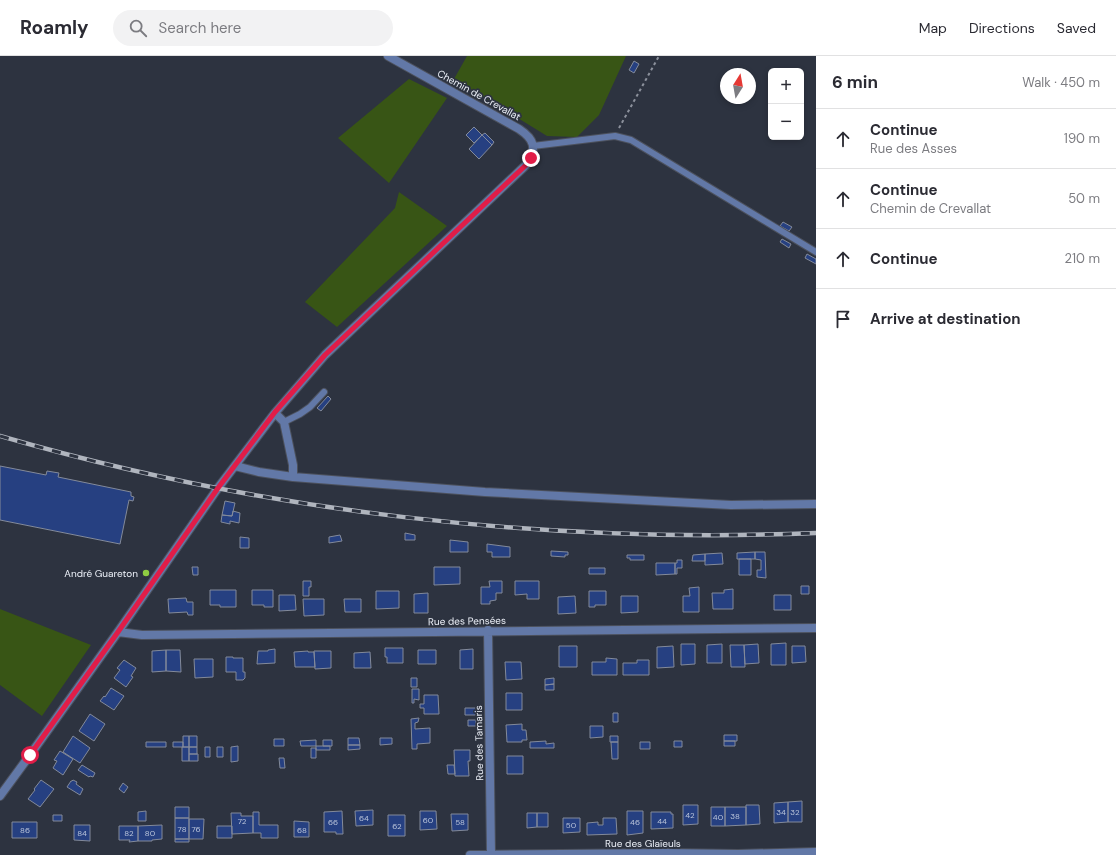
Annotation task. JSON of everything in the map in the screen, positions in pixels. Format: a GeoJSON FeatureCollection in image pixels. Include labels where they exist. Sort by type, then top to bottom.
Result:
{"type":"FeatureCollection","features":[{"type":"Feature","properties":{"kind":"street","name":"Chemin de Crevallat"},"geometry":{"type":"LineString","coordinates":[[388,56],[519,128],[531,139],[533,146]]}},
{"type":"Feature","properties":{"kind":"street"},"geometry":{"type":"LineString","coordinates":[[0,796],[118,632],[218,488],[275,412],[325,355],[526,165],[531,158],[533,146]]}},
{"type":"Feature","properties":{"kind":"street"},"geometry":{"type":"LineString","coordinates":[[275,412],[284,422],[293,465],[293,477]]}},
{"type":"Feature","properties":{"kind":"street"},"geometry":{"type":"LineString","coordinates":[[235,466],[259,472],[293,477],[485,492],[731,505],[816,504]]}},
{"type":"Feature","properties":{"kind":"street","name":"Rue des Pensées"},"geometry":{"type":"LineString","coordinates":[[118,632],[142,634],[816,628]]}},
{"type":"Feature","properties":{"kind":"street","name":"Rue des Tamaris"},"geometry":{"type":"LineString","coordinates":[[488,630],[491,855]]}},
{"type":"Feature","properties":{"kind":"street","name":"Rue des Glaïeuls"},"geometry":{"type":"LineString","coordinates":[[470,855],[666,853],[738,854],[816,852]]}},
{"type":"Feature","properties":{"kind":"lane"},"geometry":{"type":"LineString","coordinates":[[533,146],[614,136],[631,140],[816,252]]}},
{"type":"Feature","properties":{"kind":"lane"},"geometry":{"type":"LineString","coordinates":[[284,422],[310,407],[324,392]]}},
{"type":"Feature","properties":{"kind":"path"},"geometry":{"type":"LineString","coordinates":[[614,136],[658,56]]}},
{"type":"Feature","properties":{"kind":"green space"},"geometry":{"type":"Polygon","coordinates":[[[467,56],[626,56],[599,115],[577,137],[547,136],[454,79],[467,56]]]}},
{"type":"Feature","properties":{"kind":"green space"},"geometry":{"type":"Polygon","coordinates":[[[409,79],[447,98],[389,183],[338,138],[409,79]]]}},
{"type":"Feature","properties":{"kind":"green space"},"geometry":{"type":"Polygon","coordinates":[[[399,192],[447,226],[337,327],[305,302],[395,208],[399,192]]]}},
{"type":"Feature","properties":{"kind":"green space"},"geometry":{"type":"Polygon","coordinates":[[[0,609],[91,645],[42,716],[0,685],[0,609]]]}},
{"type":"Feature","properties":{"kind":"building"},"geometry":{"type":"Polygon","coordinates":[[[634,61],[639,64],[634,73],[629,70],[634,61]]]}},
{"type":"Feature","properties":{"kind":"building"},"geometry":{"type":"Polygon","coordinates":[[[474,127],[482,135],[474,143],[466,135],[474,127]]]}},
{"type":"Feature","properties":{"kind":"building"},"geometry":{"type":"Polygon","coordinates":[[[485,133],[494,142],[492,145],[482,135],[485,133]]]}},
{"type":"Feature","properties":{"kind":"building"},"geometry":{"type":"Polygon","coordinates":[[[482,135],[492,145],[479,159],[469,149],[482,135]]]}},
{"type":"Feature","properties":{"kind":"building"},"geometry":{"type":"Polygon","coordinates":[[[783,222],[792,227],[789,231],[780,226],[783,222]]]}},
{"type":"Feature","properties":{"kind":"building"},"geometry":{"type":"Polygon","coordinates":[[[782,239],[791,244],[789,248],[780,242],[782,239]]]}},
{"type":"Feature","properties":{"kind":"building"},"geometry":{"type":"Polygon","coordinates":[[[807,254],[816,259],[816,264],[805,258],[807,254]]]}},
{"type":"Feature","properties":{"kind":"building"},"geometry":{"type":"Polygon","coordinates":[[[328,396],[331,399],[321,411],[317,408],[328,396]]]}},
{"type":"Feature","properties":{"kind":"building"},"geometry":{"type":"Polygon","coordinates":[[[0,466],[46,475],[47,471],[59,473],[58,477],[131,492],[131,496],[134,497],[133,501],[129,500],[120,544],[0,520],[0,466]]]}},
{"type":"Feature","properties":{"kind":"building"},"geometry":{"type":"Polygon","coordinates":[[[225,501],[235,503],[232,516],[222,515],[225,501]]]}},
{"type":"Feature","properties":{"kind":"building"},"geometry":{"type":"Polygon","coordinates":[[[233,511],[240,513],[239,523],[230,521],[230,524],[221,522],[222,515],[232,516],[233,511]]]}},
{"type":"Feature","properties":{"kind":"building"},"geometry":{"type":"Polygon","coordinates":[[[405,533],[415,535],[415,540],[405,540],[405,533]]]}},
{"type":"Feature","properties":{"kind":"building"},"geometry":{"type":"Polygon","coordinates":[[[340,535],[342,541],[329,543],[329,537],[340,535]]]}},
{"type":"Feature","properties":{"kind":"building"},"geometry":{"type":"Polygon","coordinates":[[[240,537],[249,538],[249,548],[240,548],[240,537]]]}},
{"type":"Feature","properties":{"kind":"building"},"geometry":{"type":"Polygon","coordinates":[[[450,540],[468,542],[468,552],[450,552],[450,540]]]}},
{"type":"Feature","properties":{"kind":"building"},"geometry":{"type":"Polygon","coordinates":[[[487,544],[510,547],[510,557],[492,557],[492,552],[487,552],[487,544]]]}},
{"type":"Feature","properties":{"kind":"building"},"geometry":{"type":"Polygon","coordinates":[[[551,551],[568,552],[568,555],[565,555],[565,557],[551,556],[551,551]]]}},
{"type":"Feature","properties":{"kind":"building"},"geometry":{"type":"Polygon","coordinates":[[[755,552],[755,559],[737,559],[737,553],[755,552]]]}},
{"type":"Feature","properties":{"kind":"building"},"geometry":{"type":"Polygon","coordinates":[[[755,552],[765,552],[766,578],[757,577],[757,570],[761,570],[761,560],[755,559],[755,552]]]}},
{"type":"Feature","properties":{"kind":"building"},"geometry":{"type":"Polygon","coordinates":[[[722,553],[723,564],[705,565],[705,554],[722,553]]]}},
{"type":"Feature","properties":{"kind":"building"},"geometry":{"type":"Polygon","coordinates":[[[705,554],[705,561],[692,561],[693,555],[705,554]]]}},
{"type":"Feature","properties":{"kind":"building"},"geometry":{"type":"Polygon","coordinates":[[[627,555],[644,555],[644,560],[630,560],[630,558],[627,558],[627,555]]]}},
{"type":"Feature","properties":{"kind":"building"},"geometry":{"type":"Polygon","coordinates":[[[739,559],[751,559],[751,575],[739,575],[739,559]]]}},
{"type":"Feature","properties":{"kind":"building"},"geometry":{"type":"Polygon","coordinates":[[[677,560],[682,560],[682,568],[677,568],[677,574],[675,574],[675,563],[677,563],[677,560]]]}},
{"type":"Feature","properties":{"kind":"building"},"geometry":{"type":"Polygon","coordinates":[[[656,563],[675,563],[675,574],[656,575],[656,563]]]}},
{"type":"Feature","properties":{"kind":"building"},"geometry":{"type":"Polygon","coordinates":[[[192,567],[198,567],[198,575],[193,575],[192,567]]]}},
{"type":"Feature","properties":{"kind":"building"},"geometry":{"type":"Polygon","coordinates":[[[434,567],[460,567],[460,584],[434,585],[434,567]]]}},
{"type":"Feature","properties":{"kind":"building"},"geometry":{"type":"Polygon","coordinates":[[[589,568],[605,568],[605,574],[589,574],[589,568]]]}},
{"type":"Feature","properties":{"kind":"building"},"geometry":{"type":"Polygon","coordinates":[[[303,581],[311,581],[309,596],[303,596],[303,581]]]}},
{"type":"Feature","properties":{"kind":"building"},"geometry":{"type":"Polygon","coordinates":[[[489,581],[502,581],[502,593],[496,593],[496,600],[490,601],[490,604],[481,604],[481,587],[490,587],[489,581]]]}},
{"type":"Feature","properties":{"kind":"building"},"geometry":{"type":"Polygon","coordinates":[[[515,581],[539,581],[539,599],[527,599],[527,594],[515,595],[515,581]]]}},
{"type":"Feature","properties":{"kind":"building"},"geometry":{"type":"Polygon","coordinates":[[[801,586],[809,586],[809,594],[801,594],[801,586]]]}},
{"type":"Feature","properties":{"kind":"building"},"geometry":{"type":"Polygon","coordinates":[[[699,587],[699,612],[683,612],[683,596],[690,596],[689,588],[699,587]]]}},
{"type":"Feature","properties":{"kind":"building"},"geometry":{"type":"Polygon","coordinates":[[[733,589],[733,609],[713,609],[712,593],[724,593],[724,590],[733,589]]]}},
{"type":"Feature","properties":{"kind":"building"},"geometry":{"type":"Polygon","coordinates":[[[210,590],[236,590],[236,607],[220,607],[220,605],[210,605],[210,590]]]}},
{"type":"Feature","properties":{"kind":"building"},"geometry":{"type":"Polygon","coordinates":[[[252,590],[273,590],[273,607],[252,605],[252,590]]]}},
{"type":"Feature","properties":{"kind":"building"},"geometry":{"type":"Polygon","coordinates":[[[376,591],[399,591],[399,608],[376,609],[376,591]]]}},
{"type":"Feature","properties":{"kind":"building"},"geometry":{"type":"Polygon","coordinates":[[[589,591],[606,591],[606,605],[595,605],[595,607],[589,607],[589,591]]]}},
{"type":"Feature","properties":{"kind":"building"},"geometry":{"type":"Polygon","coordinates":[[[428,593],[428,613],[414,613],[414,594],[428,593]]]}},
{"type":"Feature","properties":{"kind":"building"},"geometry":{"type":"Polygon","coordinates":[[[279,595],[295,595],[296,610],[279,611],[279,595]]]}},
{"type":"Feature","properties":{"kind":"building"},"geometry":{"type":"Polygon","coordinates":[[[774,595],[791,595],[791,610],[774,610],[774,595]]]}},
{"type":"Feature","properties":{"kind":"building"},"geometry":{"type":"Polygon","coordinates":[[[575,596],[576,613],[558,614],[558,597],[575,596]]]}},
{"type":"Feature","properties":{"kind":"building"},"geometry":{"type":"Polygon","coordinates":[[[621,596],[638,596],[638,612],[621,613],[621,596]]]}},
{"type":"Feature","properties":{"kind":"building"},"geometry":{"type":"Polygon","coordinates":[[[186,598],[187,602],[193,602],[193,615],[188,615],[187,612],[169,613],[168,599],[186,598]]]}},
{"type":"Feature","properties":{"kind":"building"},"geometry":{"type":"Polygon","coordinates":[[[303,599],[324,599],[324,615],[304,616],[303,599]]]}},
{"type":"Feature","properties":{"kind":"building"},"geometry":{"type":"Polygon","coordinates":[[[344,599],[361,599],[361,612],[345,612],[344,599]]]}},
{"type":"Feature","properties":{"kind":"building"},"geometry":{"type":"Polygon","coordinates":[[[786,643],[786,665],[771,665],[771,644],[786,643]]]}},
{"type":"Feature","properties":{"kind":"building"},"geometry":{"type":"Polygon","coordinates":[[[681,644],[695,644],[695,664],[681,665],[681,644]]]}},
{"type":"Feature","properties":{"kind":"building"},"geometry":{"type":"Polygon","coordinates":[[[722,644],[722,663],[707,663],[707,645],[722,644]]]}},
{"type":"Feature","properties":{"kind":"building"},"geometry":{"type":"Polygon","coordinates":[[[758,644],[759,663],[745,664],[744,645],[758,644]]]}},
{"type":"Feature","properties":{"kind":"building"},"geometry":{"type":"Polygon","coordinates":[[[730,645],[744,645],[745,667],[731,667],[730,645]]]}},
{"type":"Feature","properties":{"kind":"building"},"geometry":{"type":"Polygon","coordinates":[[[559,646],[577,646],[577,667],[559,667],[559,646]]]}},
{"type":"Feature","properties":{"kind":"building"},"geometry":{"type":"Polygon","coordinates":[[[673,646],[674,667],[657,668],[657,647],[673,646]]]}},
{"type":"Feature","properties":{"kind":"building"},"geometry":{"type":"Polygon","coordinates":[[[792,646],[805,646],[806,662],[792,663],[792,646]]]}},
{"type":"Feature","properties":{"kind":"building"},"geometry":{"type":"Polygon","coordinates":[[[385,648],[403,648],[403,663],[387,663],[385,648]]]}},
{"type":"Feature","properties":{"kind":"building"},"geometry":{"type":"Polygon","coordinates":[[[275,649],[275,663],[257,664],[258,651],[275,649]]]}},
{"type":"Feature","properties":{"kind":"building"},"geometry":{"type":"Polygon","coordinates":[[[473,649],[473,669],[460,669],[460,650],[473,649]]]}},
{"type":"Feature","properties":{"kind":"building"},"geometry":{"type":"Polygon","coordinates":[[[166,650],[166,671],[152,672],[152,651],[166,650]]]}},
{"type":"Feature","properties":{"kind":"building"},"geometry":{"type":"Polygon","coordinates":[[[166,650],[180,650],[181,672],[166,671],[166,650]]]}},
{"type":"Feature","properties":{"kind":"building"},"geometry":{"type":"Polygon","coordinates":[[[418,650],[436,650],[436,664],[418,664],[418,650]]]}},
{"type":"Feature","properties":{"kind":"building"},"geometry":{"type":"Polygon","coordinates":[[[314,651],[331,651],[331,668],[315,669],[314,651]]]}},
{"type":"Feature","properties":{"kind":"building"},"geometry":{"type":"Polygon","coordinates":[[[294,652],[314,652],[315,667],[295,667],[294,652]]]}},
{"type":"Feature","properties":{"kind":"building"},"geometry":{"type":"Polygon","coordinates":[[[370,652],[371,668],[354,668],[354,653],[370,652]]]}},
{"type":"Feature","properties":{"kind":"building"},"geometry":{"type":"Polygon","coordinates":[[[226,657],[243,658],[243,672],[245,672],[245,678],[243,680],[236,680],[236,672],[226,672],[226,657]]]}},
{"type":"Feature","properties":{"kind":"building"},"geometry":{"type":"Polygon","coordinates":[[[606,658],[617,659],[617,675],[592,675],[592,662],[606,662],[606,658]]]}},
{"type":"Feature","properties":{"kind":"building"},"geometry":{"type":"Polygon","coordinates":[[[194,659],[213,659],[213,677],[195,678],[194,659]]]}},
{"type":"Feature","properties":{"kind":"building"},"geometry":{"type":"Polygon","coordinates":[[[124,660],[136,668],[131,676],[133,677],[126,687],[114,678],[120,670],[117,668],[124,660]]]}},
{"type":"Feature","properties":{"kind":"building"},"geometry":{"type":"Polygon","coordinates":[[[637,660],[649,660],[649,675],[623,675],[623,663],[637,663],[637,660]]]}},
{"type":"Feature","properties":{"kind":"building"},"geometry":{"type":"Polygon","coordinates":[[[505,662],[521,662],[522,679],[506,680],[505,662]]]}},
{"type":"Feature","properties":{"kind":"building"},"geometry":{"type":"Polygon","coordinates":[[[411,678],[417,678],[417,687],[411,687],[411,678]]]}},
{"type":"Feature","properties":{"kind":"building"},"geometry":{"type":"Polygon","coordinates":[[[554,678],[554,684],[545,685],[545,679],[554,678]]]}},
{"type":"Feature","properties":{"kind":"building"},"geometry":{"type":"Polygon","coordinates":[[[554,684],[554,690],[545,690],[545,685],[554,684]]]}},
{"type":"Feature","properties":{"kind":"building"},"geometry":{"type":"Polygon","coordinates":[[[111,688],[124,696],[114,710],[100,701],[104,696],[105,697],[111,688]]]}},
{"type":"Feature","properties":{"kind":"building"},"geometry":{"type":"Polygon","coordinates":[[[412,689],[419,689],[419,700],[414,699],[414,703],[412,703],[412,689]]]}},
{"type":"Feature","properties":{"kind":"building"},"geometry":{"type":"Polygon","coordinates":[[[506,693],[522,693],[522,710],[506,710],[506,693]]]}},
{"type":"Feature","properties":{"kind":"building"},"geometry":{"type":"Polygon","coordinates":[[[424,695],[438,695],[439,714],[424,714],[424,708],[420,708],[420,704],[424,704],[424,695]]]}},
{"type":"Feature","properties":{"kind":"building"},"geometry":{"type":"Polygon","coordinates":[[[465,708],[476,708],[476,715],[465,715],[465,708]]]}},
{"type":"Feature","properties":{"kind":"building"},"geometry":{"type":"Polygon","coordinates":[[[613,713],[618,713],[618,722],[613,722],[613,713]]]}},
{"type":"Feature","properties":{"kind":"building"},"geometry":{"type":"Polygon","coordinates":[[[90,714],[105,724],[94,741],[79,731],[90,714]]]}},
{"type":"Feature","properties":{"kind":"building"},"geometry":{"type":"Polygon","coordinates":[[[419,718],[418,722],[415,723],[415,729],[430,728],[430,743],[417,744],[417,749],[412,749],[411,719],[419,718]]]}},
{"type":"Feature","properties":{"kind":"building"},"geometry":{"type":"Polygon","coordinates":[[[468,720],[476,720],[476,726],[468,726],[468,720]]]}},
{"type":"Feature","properties":{"kind":"building"},"geometry":{"type":"Polygon","coordinates":[[[522,724],[522,730],[526,730],[527,740],[522,740],[522,742],[507,742],[506,725],[522,724]]]}},
{"type":"Feature","properties":{"kind":"building"},"geometry":{"type":"Polygon","coordinates":[[[590,726],[603,726],[603,737],[590,738],[590,726]]]}},
{"type":"Feature","properties":{"kind":"building"},"geometry":{"type":"Polygon","coordinates":[[[724,735],[737,735],[737,741],[724,741],[724,735]]]}},
{"type":"Feature","properties":{"kind":"building"},"geometry":{"type":"Polygon","coordinates":[[[73,736],[90,748],[80,763],[63,752],[73,736]]]}},
{"type":"Feature","properties":{"kind":"building"},"geometry":{"type":"Polygon","coordinates":[[[183,736],[189,736],[189,747],[183,747],[183,736]]]}},
{"type":"Feature","properties":{"kind":"building"},"geometry":{"type":"Polygon","coordinates":[[[189,736],[197,736],[197,747],[189,747],[189,736]]]}},
{"type":"Feature","properties":{"kind":"building"},"geometry":{"type":"Polygon","coordinates":[[[610,736],[618,736],[618,742],[610,742],[610,736]]]}},
{"type":"Feature","properties":{"kind":"building"},"geometry":{"type":"Polygon","coordinates":[[[348,738],[359,738],[360,745],[348,745],[348,738]]]}},
{"type":"Feature","properties":{"kind":"building"},"geometry":{"type":"Polygon","coordinates":[[[380,738],[392,738],[392,744],[380,745],[380,738]]]}},
{"type":"Feature","properties":{"kind":"building"},"geometry":{"type":"Polygon","coordinates":[[[274,739],[284,739],[284,746],[274,746],[274,739]]]}},
{"type":"Feature","properties":{"kind":"building"},"geometry":{"type":"Polygon","coordinates":[[[316,740],[316,746],[301,746],[300,741],[316,740]]]}},
{"type":"Feature","properties":{"kind":"building"},"geometry":{"type":"Polygon","coordinates":[[[323,740],[332,740],[332,746],[323,746],[323,740]]]}},
{"type":"Feature","properties":{"kind":"building"},"geometry":{"type":"Polygon","coordinates":[[[546,741],[546,744],[554,743],[554,748],[530,748],[530,742],[546,741]]]}},
{"type":"Feature","properties":{"kind":"building"},"geometry":{"type":"Polygon","coordinates":[[[674,741],[682,741],[682,747],[674,747],[674,741]]]}},
{"type":"Feature","properties":{"kind":"building"},"geometry":{"type":"Polygon","coordinates":[[[724,741],[735,741],[735,746],[724,746],[724,741]]]}},
{"type":"Feature","properties":{"kind":"building"},"geometry":{"type":"Polygon","coordinates":[[[146,742],[166,742],[166,747],[146,747],[146,742]]]}},
{"type":"Feature","properties":{"kind":"building"},"geometry":{"type":"Polygon","coordinates":[[[173,742],[183,742],[183,747],[173,747],[173,742]]]}},
{"type":"Feature","properties":{"kind":"building"},"geometry":{"type":"Polygon","coordinates":[[[611,742],[618,742],[618,759],[612,759],[611,742]]]}},
{"type":"Feature","properties":{"kind":"building"},"geometry":{"type":"Polygon","coordinates":[[[640,742],[650,742],[650,749],[640,749],[640,742]]]}},
{"type":"Feature","properties":{"kind":"building"},"geometry":{"type":"Polygon","coordinates":[[[348,745],[360,745],[360,749],[348,750],[348,745]]]}},
{"type":"Feature","properties":{"kind":"building"},"geometry":{"type":"Polygon","coordinates":[[[238,746],[238,761],[231,762],[231,747],[238,746]]]}},
{"type":"Feature","properties":{"kind":"building"},"geometry":{"type":"Polygon","coordinates":[[[316,746],[330,746],[330,750],[316,750],[316,746]]]}},
{"type":"Feature","properties":{"kind":"building"},"geometry":{"type":"Polygon","coordinates":[[[182,747],[189,747],[189,761],[182,761],[182,747]]]}},
{"type":"Feature","properties":{"kind":"building"},"geometry":{"type":"Polygon","coordinates":[[[189,747],[197,747],[197,754],[189,754],[189,747]]]}},
{"type":"Feature","properties":{"kind":"building"},"geometry":{"type":"Polygon","coordinates":[[[205,747],[210,747],[210,757],[205,757],[205,747]]]}},
{"type":"Feature","properties":{"kind":"building"},"geometry":{"type":"Polygon","coordinates":[[[217,747],[223,747],[223,757],[217,757],[217,747]]]}},
{"type":"Feature","properties":{"kind":"building"},"geometry":{"type":"Polygon","coordinates":[[[311,748],[316,748],[316,758],[311,758],[311,748]]]}},
{"type":"Feature","properties":{"kind":"building"},"geometry":{"type":"Polygon","coordinates":[[[454,750],[470,750],[470,761],[468,761],[469,776],[455,776],[454,750]]]}},
{"type":"Feature","properties":{"kind":"building"},"geometry":{"type":"Polygon","coordinates":[[[60,751],[73,759],[63,775],[53,768],[57,761],[54,760],[60,751]]]}},
{"type":"Feature","properties":{"kind":"building"},"geometry":{"type":"Polygon","coordinates":[[[189,754],[198,754],[198,761],[189,761],[189,754]]]}},
{"type":"Feature","properties":{"kind":"building"},"geometry":{"type":"Polygon","coordinates":[[[507,756],[523,756],[523,774],[507,774],[507,756]]]}},
{"type":"Feature","properties":{"kind":"building"},"geometry":{"type":"Polygon","coordinates":[[[279,758],[284,758],[285,768],[280,768],[279,758]]]}},
{"type":"Feature","properties":{"kind":"building"},"geometry":{"type":"Polygon","coordinates":[[[82,765],[95,773],[93,777],[89,777],[78,770],[82,765]]]}},
{"type":"Feature","properties":{"kind":"building"},"geometry":{"type":"Polygon","coordinates":[[[447,765],[454,765],[455,774],[448,774],[447,765]]]}},
{"type":"Feature","properties":{"kind":"building"},"geometry":{"type":"Polygon","coordinates":[[[41,780],[54,789],[40,807],[28,799],[41,780]]]}},
{"type":"Feature","properties":{"kind":"building"},"geometry":{"type":"Polygon","coordinates":[[[73,780],[83,789],[80,795],[67,787],[73,780]]]}},
{"type":"Feature","properties":{"kind":"building"},"geometry":{"type":"Polygon","coordinates":[[[123,783],[128,787],[124,793],[119,789],[123,783]]]}},
{"type":"Feature","properties":{"kind":"building"},"geometry":{"type":"Polygon","coordinates":[[[802,801],[802,822],[788,822],[788,802],[802,801]]]}},
{"type":"Feature","properties":{"kind":"building"},"geometry":{"type":"Polygon","coordinates":[[[788,802],[788,822],[774,823],[774,803],[788,802]]]}},
{"type":"Feature","properties":{"kind":"building"},"geometry":{"type":"Polygon","coordinates":[[[683,805],[698,805],[698,824],[683,825],[683,805]]]}},
{"type":"Feature","properties":{"kind":"building"},"geometry":{"type":"Polygon","coordinates":[[[746,805],[759,805],[760,824],[746,825],[746,805]]]}},
{"type":"Feature","properties":{"kind":"building"},"geometry":{"type":"Polygon","coordinates":[[[175,807],[189,807],[189,818],[175,818],[175,807]]]}},
{"type":"Feature","properties":{"kind":"building"},"geometry":{"type":"Polygon","coordinates":[[[711,807],[725,807],[725,826],[711,826],[711,807]]]}},
{"type":"Feature","properties":{"kind":"building"},"geometry":{"type":"Polygon","coordinates":[[[725,807],[746,807],[746,825],[725,826],[725,807]]]}},
{"type":"Feature","properties":{"kind":"building"},"geometry":{"type":"Polygon","coordinates":[[[373,810],[373,825],[356,826],[355,811],[373,810]]]}},
{"type":"Feature","properties":{"kind":"building"},"geometry":{"type":"Polygon","coordinates":[[[146,811],[146,821],[138,821],[138,812],[146,811]]]}},
{"type":"Feature","properties":{"kind":"building"},"geometry":{"type":"Polygon","coordinates":[[[342,811],[343,834],[336,834],[336,832],[324,832],[324,812],[342,811]]]}},
{"type":"Feature","properties":{"kind":"building"},"geometry":{"type":"Polygon","coordinates":[[[420,811],[436,811],[437,829],[420,830],[420,811]]]}},
{"type":"Feature","properties":{"kind":"building"},"geometry":{"type":"Polygon","coordinates":[[[627,811],[643,811],[643,833],[627,835],[627,811]]]}},
{"type":"Feature","properties":{"kind":"building"},"geometry":{"type":"Polygon","coordinates":[[[253,812],[259,812],[259,825],[278,825],[278,838],[261,838],[261,833],[253,833],[253,812]]]}},
{"type":"Feature","properties":{"kind":"building"},"geometry":{"type":"Polygon","coordinates":[[[651,812],[671,812],[671,814],[673,814],[673,828],[651,829],[651,812]]]}},
{"type":"Feature","properties":{"kind":"building"},"geometry":{"type":"Polygon","coordinates":[[[231,813],[241,813],[241,816],[253,816],[253,833],[232,834],[231,813]]]}},
{"type":"Feature","properties":{"kind":"building"},"geometry":{"type":"Polygon","coordinates":[[[527,813],[537,813],[537,827],[527,828],[527,813]]]}},
{"type":"Feature","properties":{"kind":"building"},"geometry":{"type":"Polygon","coordinates":[[[537,813],[548,813],[548,827],[537,827],[537,813]]]}},
{"type":"Feature","properties":{"kind":"building"},"geometry":{"type":"Polygon","coordinates":[[[451,814],[468,814],[468,830],[452,831],[451,814]]]}},
{"type":"Feature","properties":{"kind":"building"},"geometry":{"type":"Polygon","coordinates":[[[53,815],[62,815],[62,821],[53,821],[53,815]]]}},
{"type":"Feature","properties":{"kind":"building"},"geometry":{"type":"Polygon","coordinates":[[[388,815],[405,815],[405,836],[388,836],[388,815]]]}},
{"type":"Feature","properties":{"kind":"building"},"geometry":{"type":"Polygon","coordinates":[[[175,818],[189,818],[189,839],[175,839],[175,818]]]}},
{"type":"Feature","properties":{"kind":"building"},"geometry":{"type":"Polygon","coordinates":[[[563,818],[580,818],[580,832],[563,833],[563,818]]]}},
{"type":"Feature","properties":{"kind":"building"},"geometry":{"type":"Polygon","coordinates":[[[603,818],[616,818],[617,834],[587,835],[587,823],[598,822],[598,825],[603,825],[603,818]]]}},
{"type":"Feature","properties":{"kind":"building"},"geometry":{"type":"Polygon","coordinates":[[[189,819],[204,819],[203,839],[189,839],[189,819]]]}},
{"type":"Feature","properties":{"kind":"building"},"geometry":{"type":"Polygon","coordinates":[[[294,821],[309,822],[309,837],[294,837],[294,821]]]}},
{"type":"Feature","properties":{"kind":"building"},"geometry":{"type":"Polygon","coordinates":[[[12,822],[37,822],[37,838],[12,838],[12,822]]]}},
{"type":"Feature","properties":{"kind":"building"},"geometry":{"type":"Polygon","coordinates":[[[74,825],[90,825],[90,841],[74,840],[74,825]]]}},
{"type":"Feature","properties":{"kind":"building"},"geometry":{"type":"Polygon","coordinates":[[[162,825],[162,839],[138,841],[138,826],[162,825]]]}},
{"type":"Feature","properties":{"kind":"building"},"geometry":{"type":"Polygon","coordinates":[[[119,826],[138,826],[138,841],[129,842],[130,840],[119,840],[119,826]]]}},
{"type":"Feature","properties":{"kind":"building"},"geometry":{"type":"Polygon","coordinates":[[[217,826],[232,826],[232,838],[217,838],[217,826]]]}},
{"type":"Feature","properties":{"kind":"building"},"geometry":{"type":"Polygon","coordinates":[[[175,839],[189,839],[189,842],[175,842],[175,839]]]}},
{"type":"Feature","properties":{"kind":"railway"},"geometry":{"type":"LineString","coordinates":[[0,436],[99,462],[200,485],[302,503],[404,517],[507,527],[611,533],[714,535],[816,533]]}},
{"type":"Feature","properties":{"kind":"place","name":"André Guareton"},"geometry":{"type":"Point","coordinates":[146,573]}},
{"type":"Feature","properties":{"kind":"route"},"geometry":{"type":"LineString","coordinates":[[30,755],[218,488],[275,412],[325,355],[526,165],[531,158]]}}]}
